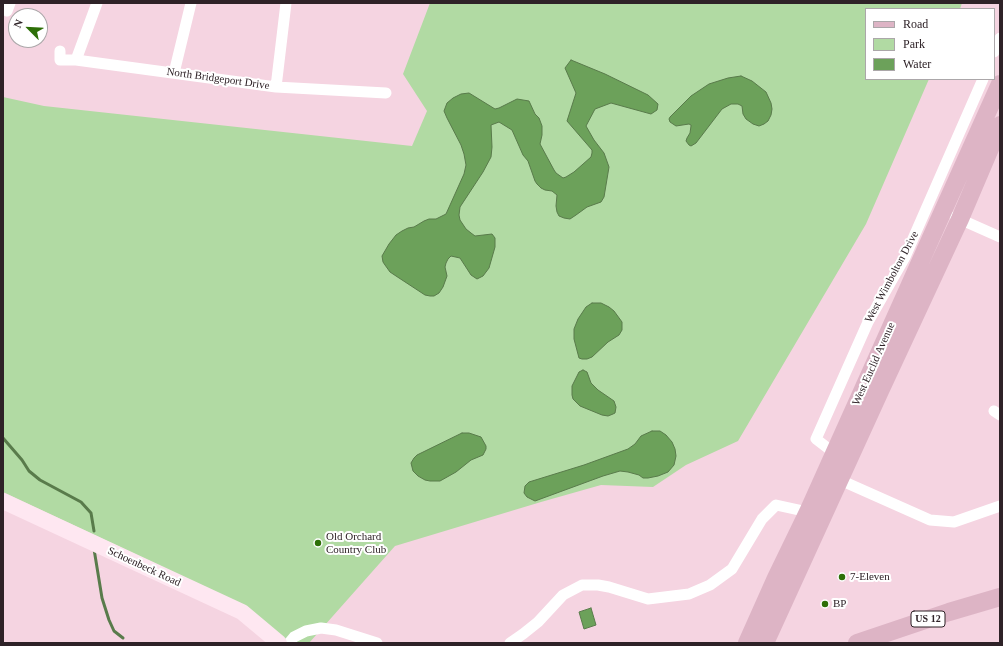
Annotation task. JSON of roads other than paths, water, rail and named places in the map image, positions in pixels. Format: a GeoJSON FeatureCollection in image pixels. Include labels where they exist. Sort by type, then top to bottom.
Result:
{"type":"FeatureCollection","features":[{"type":"Feature","properties":{"kind":"main road","name":"West Euclid Avenue"},"geometry":{"type":"LineString","coordinates":[[773,638],[840,480],[842,456],[943,212],[1000,84]]}},
{"type":"Feature","properties":{"kind":"main road","name":"West Euclid Avenue"},"geometry":{"type":"LineString","coordinates":[[747,643],[808,512],[880,391],[960,219],[1000,124]]}},
{"type":"Feature","properties":{"kind":"main road","name":"Schoenbeck Road"},"geometry":{"type":"LineString","coordinates":[[3,501],[242,612],[279,643]]}},
{"type":"Feature","properties":{"kind":"main road","name":"US 12"},"geometry":{"type":"LineString","coordinates":[[857,643],[949,612],[1000,597]]}},
{"type":"Feature","properties":{"kind":"street"},"geometry":{"type":"LineString","coordinates":[[76,60],[97,3]]}},
{"type":"Feature","properties":{"kind":"street"},"geometry":{"type":"LineString","coordinates":[[174,73],[191,3]]}},
{"type":"Feature","properties":{"kind":"street"},"geometry":{"type":"LineString","coordinates":[[276,87],[286,3]]}},
{"type":"Feature","properties":{"kind":"street"},"geometry":{"type":"LineString","coordinates":[[995,50],[1000,38]]}},
{"type":"Feature","properties":{"kind":"street","name":"North Bridgeport Drive"},"geometry":{"type":"LineString","coordinates":[[60,51],[60,60],[76,60],[276,87],[386,93]]}},
{"type":"Feature","properties":{"kind":"street","name":"West Wimbolton Drive"},"geometry":{"type":"LineString","coordinates":[[842,456],[829,449],[816,438],[868,322],[905,257],[983,80]]}},
{"type":"Feature","properties":{"kind":"street"},"geometry":{"type":"LineString","coordinates":[[943,212],[1000,237]]}},
{"type":"Feature","properties":{"kind":"street"},"geometry":{"type":"LineString","coordinates":[[840,480],[930,520],[954,522],[1000,506]]}},
{"type":"Feature","properties":{"kind":"street"},"geometry":{"type":"LineString","coordinates":[[510,643],[538,622],[563,595],[582,585],[609,586],[648,599],[689,594],[710,585],[732,569],[762,520],[776,505],[808,512]]}},
{"type":"Feature","properties":{"kind":"street"},"geometry":{"type":"LineString","coordinates":[[289,643],[294,637],[306,631],[321,628],[336,630],[377,643]]}},
{"type":"Feature","properties":{"kind":"water"},"geometry":{"type":"Polygon","coordinates":[[[571,60],[605,74],[648,95],[658,104],[657,110],[651,114],[611,103],[595,109],[586,126],[604,153],[609,167],[604,197],[601,202],[587,207],[570,219],[559,216],[556,206],[557,195],[552,191],[541,188],[537,184],[528,161],[523,155],[512,130],[499,122],[491,125],[491,157],[460,207],[459,215],[460,220],[466,229],[475,236],[492,234],[495,238],[495,247],[489,268],[483,276],[477,279],[471,275],[460,258],[451,256],[446,263],[445,267],[447,276],[443,287],[439,293],[434,296],[425,295],[390,272],[383,262],[382,256],[389,244],[396,235],[402,231],[414,227],[429,219],[436,219],[446,214],[464,174],[466,165],[464,154],[444,111],[447,103],[453,98],[461,94],[469,93],[495,109],[517,99],[529,101],[542,126],[540,144],[556,173],[563,178],[574,172],[591,157],[592,150],[567,121],[576,93],[565,68],[571,60]]]}},
{"type":"Feature","properties":{"kind":"water"},"geometry":{"type":"Polygon","coordinates":[[[741,76],[752,81],[766,92],[772,109],[768,121],[759,126],[753,124],[746,119],[743,114],[742,106],[738,104],[731,104],[722,109],[696,143],[691,146],[689,145],[686,141],[690,133],[691,125],[676,126],[670,122],[670,117],[691,96],[709,84],[728,78],[741,76]]]}},
{"type":"Feature","properties":{"kind":"water"},"geometry":{"type":"Polygon","coordinates":[[[592,303],[601,303],[614,311],[622,322],[622,330],[619,335],[608,342],[592,357],[582,359],[579,358],[574,339],[574,329],[578,319],[586,307],[592,303]]]}},
{"type":"Feature","properties":{"kind":"water"},"geometry":{"type":"Polygon","coordinates":[[[583,370],[587,372],[591,383],[598,390],[614,401],[616,407],[615,413],[608,416],[602,415],[580,406],[573,399],[572,386],[579,372],[583,370]]]}},
{"type":"Feature","properties":{"kind":"water"},"geometry":{"type":"Polygon","coordinates":[[[652,431],[660,431],[666,435],[672,442],[675,449],[676,456],[674,465],[668,472],[658,476],[643,478],[639,475],[620,471],[535,501],[527,497],[524,493],[525,486],[529,482],[584,465],[628,449],[635,444],[641,436],[652,431]]]}},
{"type":"Feature","properties":{"kind":"water"},"geometry":{"type":"Polygon","coordinates":[[[462,433],[469,433],[481,437],[486,446],[483,455],[471,460],[456,472],[440,481],[425,480],[413,471],[411,463],[417,455],[462,433]]]}},
{"type":"Feature","properties":{"kind":"water"},"geometry":{"type":"Polygon","coordinates":[[[591,608],[596,625],[584,629],[579,612],[591,608]]]}},
{"type":"Feature","properties":{"kind":"waterway"},"geometry":{"type":"LineString","coordinates":[[3,438],[22,460],[29,471],[40,480],[81,502],[91,513],[94,531]]}},
{"type":"Feature","properties":{"kind":"waterway"},"geometry":{"type":"LineString","coordinates":[[94,549],[102,598],[109,620],[114,631],[123,638]]}},
{"type":"Feature","properties":{"kind":"place","name":"Old Orchard Country Club"},"geometry":{"type":"Point","coordinates":[318,543]}},
{"type":"Feature","properties":{"kind":"place","name":"7-Eleven"},"geometry":{"type":"Point","coordinates":[842,577]}},
{"type":"Feature","properties":{"kind":"place","name":"BP"},"geometry":{"type":"Point","coordinates":[825,604]}}]}
